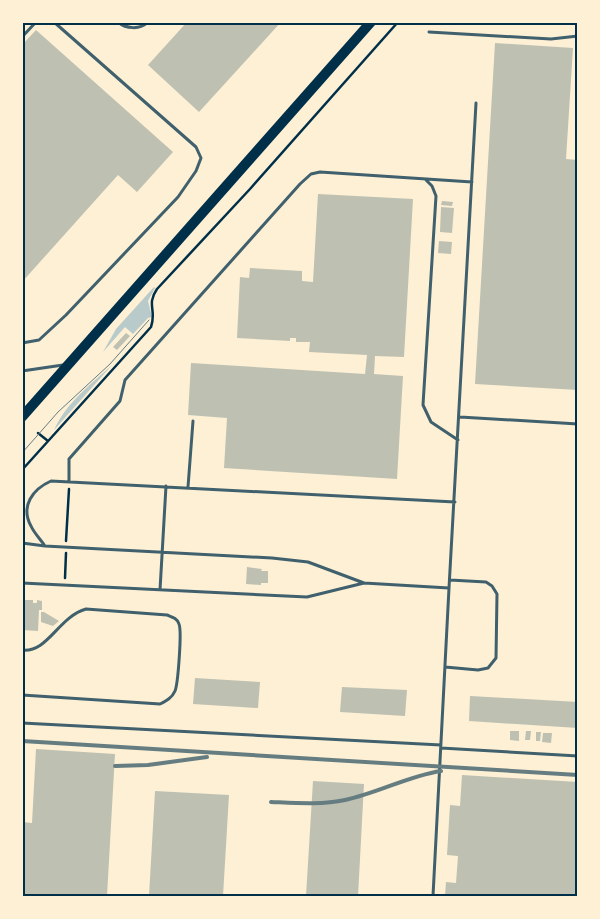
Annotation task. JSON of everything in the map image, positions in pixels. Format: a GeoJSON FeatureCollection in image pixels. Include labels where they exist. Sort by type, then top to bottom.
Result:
{"type":"FeatureCollection","features":[{"type":"Feature","properties":{"kind":"main road"},"geometry":{"type":"LineString","coordinates":[[22,417],[71,364],[372,22]]}},
{"type":"Feature","properties":{"kind":"lane"},"geometry":{"type":"LineString","coordinates":[[22,37],[36,22]]}},
{"type":"Feature","properties":{"kind":"lane"},"geometry":{"type":"LineString","coordinates":[[22,344],[39,340],[66,315],[178,197],[196,171],[202,158],[196,147],[54,22]]}},
{"type":"Feature","properties":{"kind":"lane"},"geometry":{"type":"LineString","coordinates":[[118,22],[124,27],[133,28],[145,26],[148,22]]}},
{"type":"Feature","properties":{"kind":"lane"},"geometry":{"type":"LineString","coordinates":[[430,32],[551,39],[578,36]]}},
{"type":"Feature","properties":{"kind":"lane"},"geometry":{"type":"LineString","coordinates":[[433,896],[476,103]]}},
{"type":"Feature","properties":{"kind":"lane"},"geometry":{"type":"LineString","coordinates":[[69,481],[69,459],[120,401],[126,380],[311,174],[320,172],[472,182]]}},
{"type":"Feature","properties":{"kind":"lane"},"geometry":{"type":"LineString","coordinates":[[425,179],[432,186],[436,196],[423,405],[431,422],[458,440]]}},
{"type":"Feature","properties":{"kind":"lane"},"geometry":{"type":"LineString","coordinates":[[22,371],[47,369],[71,364]]}},
{"type":"Feature","properties":{"kind":"lane"},"geometry":{"type":"LineString","coordinates":[[460,417],[578,424]]}},
{"type":"Feature","properties":{"kind":"lane"},"geometry":{"type":"LineString","coordinates":[[188,487],[193,421]]}},
{"type":"Feature","properties":{"kind":"lane"},"geometry":{"type":"LineString","coordinates":[[45,546],[31,527],[27,517],[27,503],[34,492],[42,485],[51,481],[455,502]]}},
{"type":"Feature","properties":{"kind":"lane"},"geometry":{"type":"LineString","coordinates":[[160,590],[166,486]]}},
{"type":"Feature","properties":{"kind":"lane"},"geometry":{"type":"LineString","coordinates":[[22,543],[66,548],[270,558],[308,562],[364,583]]}},
{"type":"Feature","properties":{"kind":"lane"},"geometry":{"type":"LineString","coordinates":[[445,667],[478,670],[488,668],[496,658],[496,594],[492,586],[486,582],[450,580]]}},
{"type":"Feature","properties":{"kind":"lane"},"geometry":{"type":"LineString","coordinates":[[22,584],[64,584],[307,597],[364,583],[450,588]]}},
{"type":"Feature","properties":{"kind":"lane"},"geometry":{"type":"LineString","coordinates":[[22,650],[30,651],[42,646],[64,621],[75,612],[86,610],[167,615],[174,618],[180,625],[178,678],[175,691],[169,699],[160,704],[22,695]]}},
{"type":"Feature","properties":{"kind":"lane"},"geometry":{"type":"LineString","coordinates":[[22,723],[578,756]]}},
{"type":"Feature","properties":{"kind":"path"},"geometry":{"type":"LineString","coordinates":[[22,470],[46,441],[151,327],[154,318],[151,302],[152,296],[157,289],[250,189],[398,22]]}},
{"type":"Feature","properties":{"kind":"path"},"geometry":{"type":"LineString","coordinates":[[38,432],[46,441]]}},
{"type":"Feature","properties":{"kind":"path"},"geometry":{"type":"LineString","coordinates":[[64,584],[69,481]]}},
{"type":"Feature","properties":{"kind":"shaded area"},"geometry":{"type":"Polygon","coordinates":[[[154,287],[148,301],[152,317],[148,318],[133,334],[125,327],[103,352],[116,329],[154,287]]]}},
{"type":"Feature","properties":{"kind":"shaded area"},"geometry":{"type":"Polygon","coordinates":[[[112,365],[54,430],[72,402],[112,365]]]}},
{"type":"Feature","properties":{"kind":"building"},"geometry":{"type":"Polygon","coordinates":[[[187,22],[281,22],[199,112],[148,65],[187,22]]]}},
{"type":"Feature","properties":{"kind":"building"},"geometry":{"type":"Polygon","coordinates":[[[36,30],[173,152],[137,192],[118,175],[22,282],[22,45],[36,30]]]}},
{"type":"Feature","properties":{"kind":"building"},"geometry":{"type":"Polygon","coordinates":[[[495,43],[573,48],[566,159],[578,160],[578,390],[475,384],[495,43]]]}},
{"type":"Feature","properties":{"kind":"building"},"geometry":{"type":"Polygon","coordinates":[[[318,194],[413,199],[404,357],[375,356],[374,374],[403,376],[397,479],[224,468],[227,418],[188,415],[191,363],[365,374],[367,355],[309,352],[310,342],[296,342],[296,338],[290,338],[290,341],[237,338],[240,277],[249,278],[250,268],[302,271],[302,281],[313,282],[318,194]]]}},
{"type":"Feature","properties":{"kind":"building"},"geometry":{"type":"Polygon","coordinates":[[[442,201],[453,202],[452,206],[441,205],[442,201]]]}},
{"type":"Feature","properties":{"kind":"building"},"geometry":{"type":"Polygon","coordinates":[[[441,207],[454,208],[452,233],[440,232],[441,207]]]}},
{"type":"Feature","properties":{"kind":"building"},"geometry":{"type":"Polygon","coordinates":[[[439,241],[452,242],[451,254],[438,253],[439,241]]]}},
{"type":"Feature","properties":{"kind":"building"},"geometry":{"type":"Polygon","coordinates":[[[126,333],[130,336],[117,350],[113,347],[126,333]]]}},
{"type":"Feature","properties":{"kind":"building"},"geometry":{"type":"Polygon","coordinates":[[[247,567],[268,571],[268,583],[261,583],[261,585],[246,584],[247,567]]]}},
{"type":"Feature","properties":{"kind":"building"},"geometry":{"type":"Polygon","coordinates":[[[22,600],[33,600],[33,603],[37,603],[37,600],[42,601],[42,610],[39,610],[38,631],[22,630],[22,600]]]}},
{"type":"Feature","properties":{"kind":"building"},"geometry":{"type":"Polygon","coordinates":[[[41,612],[59,621],[53,626],[41,622],[41,612]]]}},
{"type":"Feature","properties":{"kind":"building"},"geometry":{"type":"Polygon","coordinates":[[[195,678],[260,682],[258,708],[193,704],[195,678]]]}},
{"type":"Feature","properties":{"kind":"building"},"geometry":{"type":"Polygon","coordinates":[[[342,687],[407,690],[405,716],[340,712],[342,687]]]}},
{"type":"Feature","properties":{"kind":"building"},"geometry":{"type":"Polygon","coordinates":[[[470,696],[578,702],[578,728],[469,721],[470,696]]]}},
{"type":"Feature","properties":{"kind":"building"},"geometry":{"type":"Polygon","coordinates":[[[510,731],[519,731],[519,741],[510,740],[510,731]]]}},
{"type":"Feature","properties":{"kind":"building"},"geometry":{"type":"Polygon","coordinates":[[[526,731],[531,731],[530,740],[525,740],[526,731]]]}},
{"type":"Feature","properties":{"kind":"building"},"geometry":{"type":"Polygon","coordinates":[[[536,732],[541,732],[540,741],[536,741],[536,732]]]}},
{"type":"Feature","properties":{"kind":"building"},"geometry":{"type":"Polygon","coordinates":[[[543,733],[552,733],[551,743],[542,742],[543,733]]]}},
{"type":"Feature","properties":{"kind":"building"},"geometry":{"type":"Polygon","coordinates":[[[36,749],[115,754],[107,896],[22,896],[22,822],[32,823],[36,749]]]}},
{"type":"Feature","properties":{"kind":"building"},"geometry":{"type":"Polygon","coordinates":[[[462,775],[578,782],[578,896],[445,896],[446,882],[456,883],[458,856],[447,855],[450,805],[460,806],[462,775]]]}},
{"type":"Feature","properties":{"kind":"building"},"geometry":{"type":"Polygon","coordinates":[[[313,781],[364,784],[358,896],[306,896],[313,781]]]}},
{"type":"Feature","properties":{"kind":"building"},"geometry":{"type":"Polygon","coordinates":[[[155,791],[229,795],[223,896],[149,896],[155,791]]]}},
{"type":"Feature","properties":{"kind":"tram line"},"geometry":{"type":"LineString","coordinates":[[22,453],[58,412],[110,364],[149,320]]}},
{"type":"Feature","properties":{"kind":"railway"},"geometry":{"type":"LineString","coordinates":[[22,741],[578,775]]}},
{"type":"Feature","properties":{"kind":"railway"},"geometry":{"type":"LineString","coordinates":[[115,766],[148,765],[207,757]]}},
{"type":"Feature","properties":{"kind":"railway"},"geometry":{"type":"LineString","coordinates":[[271,802],[336,802],[441,771]]}}]}
